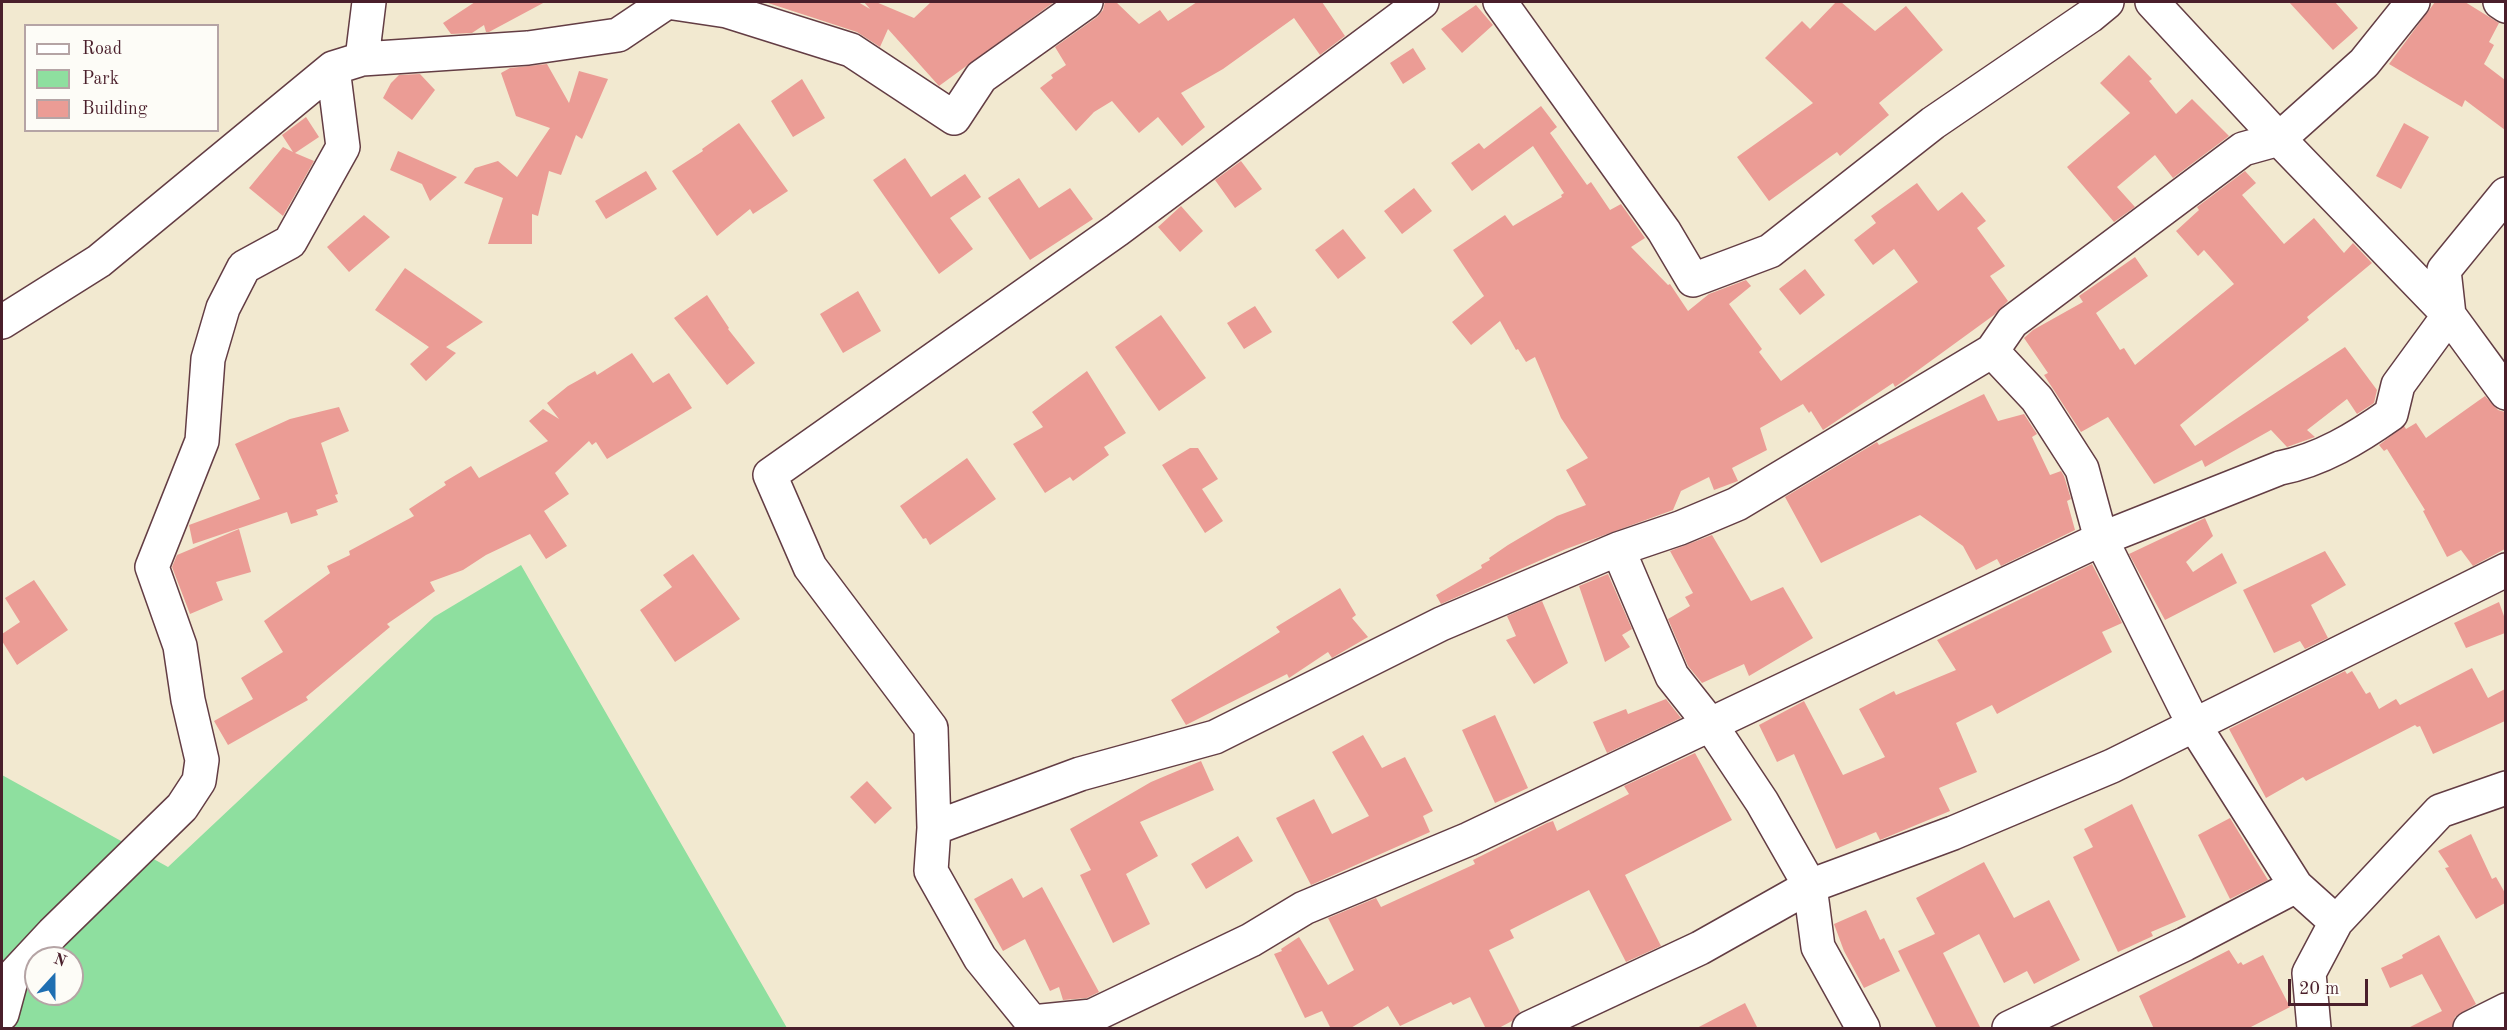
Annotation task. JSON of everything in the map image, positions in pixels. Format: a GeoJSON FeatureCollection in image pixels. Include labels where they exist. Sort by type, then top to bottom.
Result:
{"type":"FeatureCollection","features":[{"type":"Feature","properties":{"kind":"street"},"geometry":{"type":"LineString","coordinates":[[2,1014],[12,977],[53,933],[182,807],[199,781],[201,760],[188,700],[180,646],[152,567],[202,441],[207,359],[223,308],[244,267],[290,242],[343,147],[347,64],[369,2]]}},
{"type":"Feature","properties":{"kind":"street"},"geometry":{"type":"LineString","coordinates":[[2,322],[99,261],[347,64],[528,48],[618,35],[667,2],[727,11],[851,50],[954,118],[981,77],[1086,2]]}},
{"type":"Feature","properties":{"kind":"street"},"geometry":{"type":"LineString","coordinates":[[1422,2],[1117,230],[770,475],[810,567],[931,728],[934,828],[931,871],[980,958],[1032,1022],[1092,1016],[1251,940],[1304,908],[1469,839],[2102,539],[2280,468],[2304,464],[2363,434],[2391,414],[2398,385],[2449,315],[2444,270],[2505,194]]}},
{"type":"Feature","properties":{"kind":"street"},"geometry":{"type":"LineString","coordinates":[[1500,2],[1664,231],[1693,280],[1770,251],[1933,123],[2107,2]]}},
{"type":"Feature","properties":{"kind":"street"},"geometry":{"type":"LineString","coordinates":[[2152,2],[2279,139],[2449,315],[2505,393]]}},
{"type":"Feature","properties":{"kind":"street"},"geometry":{"type":"LineString","coordinates":[[934,828],[1080,774],[1215,737],[1441,624],[1618,549],[1680,528],[1737,504],[1992,351],[2012,322],[2243,149],[2279,139],[2364,63],[2413,2]]}},
{"type":"Feature","properties":{"kind":"street"},"geometry":{"type":"LineString","coordinates":[[2500,2],[2505,6]]}},
{"type":"Feature","properties":{"kind":"street"},"geometry":{"type":"LineString","coordinates":[[1992,351],[2037,399],[2082,469],[2102,539],[2194,725],[2296,886],[2336,922]]}},
{"type":"Feature","properties":{"kind":"street"},"geometry":{"type":"LineString","coordinates":[[1618,549],[1672,676],[1710,724],[1762,802],[1810,886],[1818,947],[1863,1029]]}},
{"type":"Feature","properties":{"kind":"street"},"geometry":{"type":"LineString","coordinates":[[1529,1029],[1700,948],[1810,886],[1953,833],[2112,766],[2505,570]]}},
{"type":"Feature","properties":{"kind":"street"},"geometry":{"type":"LineString","coordinates":[[2314,1029],[2309,973],[2336,922],[2440,811],[2505,788]]}},
{"type":"Feature","properties":{"kind":"street"},"geometry":{"type":"LineString","coordinates":[[2009,1029],[2186,944],[2296,886]]}},
{"type":"Feature","properties":{"kind":"street"},"geometry":{"type":"LineString","coordinates":[[2470,1029],[2505,1010]]}},
{"type":"Feature","properties":{"kind":"green space"},"geometry":{"type":"Polygon","coordinates":[[[521,565],[787,1028],[2,1028],[2,775],[168,867],[434,617],[521,565]]]}},
{"type":"Feature","properties":{"kind":"building"},"geometry":{"type":"Polygon","coordinates":[[[475,2],[545,2],[489,32],[486,32],[484,25],[472,33],[451,34],[443,23],[475,2]]]}},
{"type":"Feature","properties":{"kind":"building"},"geometry":{"type":"Polygon","coordinates":[[[765,2],[858,2],[870,9],[864,2],[876,2],[914,18],[931,2],[1054,2],[939,86],[888,29],[880,47],[857,32],[765,2]]]}},
{"type":"Feature","properties":{"kind":"building"},"geometry":{"type":"Polygon","coordinates":[[[1105,2],[1116,2],[1139,24],[1160,10],[1168,21],[1197,2],[1322,2],[1345,36],[1320,55],[1294,18],[1223,69],[1181,93],[1205,127],[1182,146],[1158,117],[1139,133],[1112,101],[1094,112],[1076,131],[1040,88],[1053,78],[1051,75],[1066,65],[1055,47],[1097,17],[1103,10],[1105,2]]]}},
{"type":"Feature","properties":{"kind":"building"},"geometry":{"type":"Polygon","coordinates":[[[1836,2],[1841,2],[1875,31],[1906,6],[1943,50],[1879,103],[1889,115],[1840,156],[1837,152],[1769,201],[1737,157],[1813,103],[1765,58],[1802,21],[1810,29],[1836,2]]]}},
{"type":"Feature","properties":{"kind":"building"},"geometry":{"type":"Polygon","coordinates":[[[2289,2],[2335,2],[2358,28],[2333,50],[2289,2]]]}},
{"type":"Feature","properties":{"kind":"building"},"geometry":{"type":"Polygon","coordinates":[[[2435,2],[2465,2],[2499,23],[2489,42],[2494,45],[2484,64],[2505,80],[2505,130],[2465,100],[2462,107],[2389,64],[2435,2]]]}},
{"type":"Feature","properties":{"kind":"building"},"geometry":{"type":"Polygon","coordinates":[[[1476,5],[1493,25],[1462,53],[1441,29],[1476,5]]]}},
{"type":"Feature","properties":{"kind":"building"},"geometry":{"type":"Polygon","coordinates":[[[1413,48],[1426,69],[1403,84],[1390,63],[1413,48]]]}},
{"type":"Feature","properties":{"kind":"building"},"geometry":{"type":"Polygon","coordinates":[[[2129,55],[2152,79],[2149,81],[2176,114],[2192,99],[2229,136],[2173,178],[2155,155],[2117,187],[2135,207],[2114,222],[2067,167],[2130,113],[2100,83],[2129,55]]]}},
{"type":"Feature","properties":{"kind":"building"},"geometry":{"type":"Polygon","coordinates":[[[547,64],[569,103],[579,71],[608,79],[582,139],[576,135],[561,175],[549,171],[538,216],[532,214],[532,244],[488,244],[503,198],[464,183],[475,168],[498,161],[517,177],[550,128],[516,116],[501,73],[510,68],[547,64]]]}},
{"type":"Feature","properties":{"kind":"building"},"geometry":{"type":"Polygon","coordinates":[[[420,74],[435,90],[412,120],[383,98],[391,83],[399,75],[420,74]]]}},
{"type":"Feature","properties":{"kind":"building"},"geometry":{"type":"Polygon","coordinates":[[[802,79],[825,118],[793,137],[771,101],[802,79]]]}},
{"type":"Feature","properties":{"kind":"building"},"geometry":{"type":"Polygon","coordinates":[[[1541,106],[1557,127],[1550,133],[1587,185],[1591,182],[1610,210],[1621,204],[1645,238],[1631,247],[1668,285],[1670,284],[1688,311],[1709,294],[1746,280],[1751,286],[1729,304],[1762,349],[1759,352],[1781,381],[1918,282],[1894,249],[1873,265],[1854,240],[1876,223],[1871,216],[1917,183],[1938,211],[1962,192],[1986,221],[1977,228],[2005,266],[1990,276],[2008,301],[1994,315],[1895,387],[1893,383],[1823,430],[1811,411],[1809,413],[1803,404],[1760,428],[1767,450],[1732,468],[1738,481],[1714,490],[1709,477],[1681,491],[1673,510],[1566,549],[1441,604],[1436,595],[1482,568],[1481,565],[1508,545],[1557,516],[1586,505],[1566,470],[1588,458],[1561,418],[1535,357],[1526,362],[1518,349],[1516,350],[1500,321],[1471,345],[1452,322],[1484,296],[1453,250],[1505,215],[1513,226],[1562,197],[1564,193],[1533,146],[1472,191],[1451,163],[1479,143],[1484,149],[1541,106]]]}},
{"type":"Feature","properties":{"kind":"building"},"geometry":{"type":"Polygon","coordinates":[[[306,117],[319,137],[295,153],[314,161],[283,216],[249,188],[283,147],[293,152],[282,135],[306,117]]]}},
{"type":"Feature","properties":{"kind":"building"},"geometry":{"type":"Polygon","coordinates":[[[739,123],[788,191],[753,214],[750,209],[717,236],[672,171],[739,123]]]}},
{"type":"Feature","properties":{"kind":"building"},"geometry":{"type":"Polygon","coordinates":[[[2404,123],[2429,137],[2401,189],[2376,176],[2404,123]]]}},
{"type":"Feature","properties":{"kind":"building"},"geometry":{"type":"Polygon","coordinates":[[[398,151],[457,177],[430,201],[422,184],[390,170],[398,151]]]}},
{"type":"Feature","properties":{"kind":"building"},"geometry":{"type":"Polygon","coordinates":[[[905,158],[931,197],[965,174],[981,197],[950,218],[973,249],[939,274],[873,180],[905,158]]]}},
{"type":"Feature","properties":{"kind":"building"},"geometry":{"type":"Polygon","coordinates":[[[1241,161],[1262,189],[1235,208],[1215,180],[1241,161]]]}},
{"type":"Feature","properties":{"kind":"building"},"geometry":{"type":"Polygon","coordinates":[[[646,171],[657,189],[606,219],[595,201],[646,171]]]}},
{"type":"Feature","properties":{"kind":"building"},"geometry":{"type":"Polygon","coordinates":[[[2245,171],[2256,183],[2242,195],[2284,244],[2314,218],[2344,253],[2353,243],[2372,263],[2307,317],[2309,320],[2180,425],[2195,446],[2345,347],[2377,390],[2374,403],[2357,414],[2347,399],[2307,430],[2315,437],[2287,447],[2271,430],[2205,467],[2202,460],[2154,484],[2108,417],[2081,432],[2044,375],[2048,373],[2024,338],[2033,330],[2083,302],[2079,296],[2135,257],[2148,276],[2096,313],[2120,350],[2124,348],[2135,365],[2234,284],[2204,250],[2198,256],[2176,231],[2199,210],[2197,207],[2245,171]]]}},
{"type":"Feature","properties":{"kind":"building"},"geometry":{"type":"Polygon","coordinates":[[[1019,178],[1039,208],[1070,188],[1093,219],[1030,260],[988,198],[1019,178]]]}},
{"type":"Feature","properties":{"kind":"building"},"geometry":{"type":"Polygon","coordinates":[[[1414,188],[1432,211],[1402,234],[1384,211],[1414,188]]]}},
{"type":"Feature","properties":{"kind":"building"},"geometry":{"type":"Polygon","coordinates":[[[1181,206],[1203,231],[1180,252],[1158,227],[1181,206]]]}},
{"type":"Feature","properties":{"kind":"building"},"geometry":{"type":"Polygon","coordinates":[[[364,215],[390,237],[349,272],[327,247],[364,215]]]}},
{"type":"Feature","properties":{"kind":"building"},"geometry":{"type":"Polygon","coordinates":[[[1343,229],[1366,258],[1338,279],[1315,250],[1343,229]]]}},
{"type":"Feature","properties":{"kind":"building"},"geometry":{"type":"Polygon","coordinates":[[[405,268],[483,322],[446,347],[456,353],[426,381],[410,364],[429,347],[375,310],[405,268]]]}},
{"type":"Feature","properties":{"kind":"building"},"geometry":{"type":"Polygon","coordinates":[[[1805,269],[1825,295],[1800,315],[1779,289],[1805,269]]]}},
{"type":"Feature","properties":{"kind":"building"},"geometry":{"type":"Polygon","coordinates":[[[858,291],[881,331],[843,353],[820,314],[858,291]]]}},
{"type":"Feature","properties":{"kind":"building"},"geometry":{"type":"Polygon","coordinates":[[[707,295],[728,329],[755,363],[727,385],[674,318],[707,295]]]}},
{"type":"Feature","properties":{"kind":"building"},"geometry":{"type":"Polygon","coordinates":[[[1255,306],[1272,332],[1244,349],[1227,323],[1255,306]]]}},
{"type":"Feature","properties":{"kind":"building"},"geometry":{"type":"Polygon","coordinates":[[[1161,315],[1206,378],[1159,411],[1115,347],[1161,315]]]}},
{"type":"Feature","properties":{"kind":"building"},"geometry":{"type":"Polygon","coordinates":[[[632,353],[653,383],[669,373],[692,408],[607,459],[596,442],[592,445],[589,441],[555,473],[569,494],[544,511],[567,546],[546,559],[530,534],[486,555],[463,570],[430,582],[435,591],[387,624],[390,627],[306,697],[308,700],[228,745],[214,721],[253,699],[241,678],[283,652],[264,621],[330,573],[327,566],[350,555],[349,551],[414,516],[409,509],[446,485],[444,482],[471,466],[479,478],[548,441],[529,421],[543,409],[559,419],[547,403],[568,386],[595,371],[597,375],[632,353]]]}},
{"type":"Feature","properties":{"kind":"building"},"geometry":{"type":"Polygon","coordinates":[[[1087,371],[1126,433],[1104,447],[1109,455],[1073,481],[1070,477],[1045,493],[1013,444],[1043,427],[1032,412],[1087,371]]]}},
{"type":"Feature","properties":{"kind":"building"},"geometry":{"type":"Polygon","coordinates":[[[1984,394],[1998,421],[2024,414],[2037,434],[2032,437],[2050,475],[2061,471],[2064,476],[2071,499],[2067,501],[2075,530],[2001,566],[1997,559],[1976,570],[1963,546],[1920,515],[1821,563],[1785,497],[1877,442],[1879,445],[1984,394]]]}},
{"type":"Feature","properties":{"kind":"building"},"geometry":{"type":"Polygon","coordinates":[[[2485,396],[2498,410],[2505,412],[2505,549],[2473,566],[2461,550],[2447,557],[2423,511],[2425,510],[2387,449],[2384,451],[2379,445],[2404,426],[2406,429],[2416,423],[2426,438],[2485,396]]]}},
{"type":"Feature","properties":{"kind":"building"},"geometry":{"type":"Polygon","coordinates":[[[339,407],[349,431],[321,443],[338,494],[335,495],[338,502],[316,510],[318,515],[291,524],[287,512],[193,544],[189,525],[260,499],[235,444],[290,419],[339,407]]]}},
{"type":"Feature","properties":{"kind":"building"},"geometry":{"type":"Polygon","coordinates":[[[1190,448],[1198,448],[1218,479],[1202,489],[1223,521],[1205,533],[1162,465],[1190,448]]]}},
{"type":"Feature","properties":{"kind":"building"},"geometry":{"type":"Polygon","coordinates":[[[967,458],[996,499],[930,545],[926,538],[923,539],[900,506],[967,458]]]}},
{"type":"Feature","properties":{"kind":"building"},"geometry":{"type":"Polygon","coordinates":[[[2205,518],[2213,536],[2186,562],[2193,572],[2222,553],[2237,583],[2165,620],[2129,554],[2205,518]]]}},
{"type":"Feature","properties":{"kind":"building"},"geometry":{"type":"Polygon","coordinates":[[[239,529],[251,572],[216,582],[223,600],[190,614],[172,567],[177,555],[239,529]]]}},
{"type":"Feature","properties":{"kind":"building"},"geometry":{"type":"Polygon","coordinates":[[[1712,535],[1751,601],[1783,587],[1813,638],[1749,676],[1744,664],[1702,683],[1688,666],[1668,619],[1690,606],[1685,597],[1693,593],[1670,551],[1712,535]]]}},
{"type":"Feature","properties":{"kind":"building"},"geometry":{"type":"Polygon","coordinates":[[[2325,551],[2346,585],[2311,605],[2328,638],[2305,649],[2300,641],[2274,653],[2243,590],[2325,551]]]}},
{"type":"Feature","properties":{"kind":"building"},"geometry":{"type":"Polygon","coordinates":[[[693,554],[740,619],[675,662],[640,610],[672,587],[663,575],[693,554]]]}},
{"type":"Feature","properties":{"kind":"building"},"geometry":{"type":"Polygon","coordinates":[[[2092,564],[2122,623],[2102,632],[2112,652],[1997,714],[1992,705],[1956,723],[1977,772],[1939,788],[1950,811],[1880,840],[1876,832],[1836,849],[1794,754],[1777,762],[1759,725],[1804,701],[1843,775],[1885,757],[1859,709],[1894,691],[1896,695],[1956,670],[1937,640],[2092,564]]]}},
{"type":"Feature","properties":{"kind":"building"},"geometry":{"type":"Polygon","coordinates":[[[1608,574],[1632,629],[1622,635],[1630,647],[1605,662],[1579,586],[1608,574]]]}},
{"type":"Feature","properties":{"kind":"building"},"geometry":{"type":"Polygon","coordinates":[[[34,580],[68,630],[17,665],[2,641],[2,634],[20,622],[5,598],[34,580]]]}},
{"type":"Feature","properties":{"kind":"building"},"geometry":{"type":"Polygon","coordinates":[[[1340,588],[1356,615],[1352,618],[1368,637],[1332,658],[1328,652],[1289,678],[1287,674],[1186,725],[1171,700],[1280,632],[1276,627],[1340,588]]]}},
{"type":"Feature","properties":{"kind":"building"},"geometry":{"type":"Polygon","coordinates":[[[1542,601],[1568,663],[1534,684],[1506,640],[1516,636],[1507,616],[1542,601]]]}},
{"type":"Feature","properties":{"kind":"building"},"geometry":{"type":"Polygon","coordinates":[[[2499,602],[2505,619],[2505,633],[2466,648],[2454,623],[2499,602]]]}},
{"type":"Feature","properties":{"kind":"building"},"geometry":{"type":"Polygon","coordinates":[[[2472,668],[2488,698],[2505,689],[2505,721],[2433,754],[2420,726],[2415,725],[2306,781],[2303,777],[2266,798],[2229,729],[2345,671],[2347,674],[2352,671],[2366,694],[2370,692],[2379,709],[2396,699],[2400,705],[2472,668]]]}},
{"type":"Feature","properties":{"kind":"building"},"geometry":{"type":"Polygon","coordinates":[[[1666,699],[1681,718],[1607,753],[1593,722],[1626,709],[1628,714],[1666,699]]]}},
{"type":"Feature","properties":{"kind":"building"},"geometry":{"type":"Polygon","coordinates":[[[1495,715],[1528,788],[1495,803],[1462,730],[1495,715]]]}},
{"type":"Feature","properties":{"kind":"building"},"geometry":{"type":"Polygon","coordinates":[[[1363,735],[1382,768],[1405,757],[1433,811],[1423,816],[1430,832],[1311,885],[1276,818],[1314,799],[1332,834],[1369,816],[1332,752],[1363,735]]]}},
{"type":"Feature","properties":{"kind":"building"},"geometry":{"type":"Polygon","coordinates":[[[1695,753],[1732,820],[1625,875],[1661,946],[1626,962],[1589,890],[1510,930],[1514,938],[1489,950],[1520,1012],[1512,1021],[1497,1029],[1486,1029],[1470,997],[1453,1005],[1451,1002],[1400,1026],[1388,1006],[1349,1029],[1331,1029],[1322,1011],[1305,1018],[1274,954],[1282,951],[1281,949],[1299,937],[1328,985],[1354,970],[1328,918],[1376,898],[1381,907],[1475,864],[1473,860],[1547,823],[1553,821],[1557,831],[1629,794],[1624,786],[1695,753]]]}},
{"type":"Feature","properties":{"kind":"building"},"geometry":{"type":"Polygon","coordinates":[[[1201,761],[1214,790],[1140,822],[1158,856],[1126,874],[1150,924],[1113,943],[1080,875],[1091,870],[1070,829],[1151,782],[1201,761]]]}},
{"type":"Feature","properties":{"kind":"building"},"geometry":{"type":"Polygon","coordinates":[[[867,781],[892,808],[875,824],[850,797],[867,781]]]}},
{"type":"Feature","properties":{"kind":"building"},"geometry":{"type":"Polygon","coordinates":[[[2132,804],[2186,917],[2151,932],[2153,936],[2118,952],[2073,857],[2093,847],[2084,829],[2132,804]]]}},
{"type":"Feature","properties":{"kind":"building"},"geometry":{"type":"Polygon","coordinates":[[[2230,818],[2268,880],[2230,899],[2198,835],[2230,818]]]}},
{"type":"Feature","properties":{"kind":"building"},"geometry":{"type":"Polygon","coordinates":[[[2471,834],[2492,879],[2496,877],[2505,893],[2505,903],[2476,919],[2445,868],[2449,867],[2438,851],[2471,834]]]}},
{"type":"Feature","properties":{"kind":"building"},"geometry":{"type":"Polygon","coordinates":[[[1238,836],[1253,861],[1206,889],[1191,864],[1238,836]]]}},
{"type":"Feature","properties":{"kind":"building"},"geometry":{"type":"Polygon","coordinates":[[[1984,862],[2014,918],[2049,900],[2080,960],[2034,984],[2027,971],[2004,983],[1979,934],[1943,953],[1981,1029],[1937,1029],[1898,951],[1935,934],[1916,898],[1984,862]]]}},
{"type":"Feature","properties":{"kind":"building"},"geometry":{"type":"Polygon","coordinates":[[[1012,878],[1023,898],[1042,887],[1099,992],[1087,998],[1063,1000],[1059,987],[1050,991],[1025,939],[1003,951],[974,899],[1012,878]]]}},
{"type":"Feature","properties":{"kind":"building"},"geometry":{"type":"Polygon","coordinates":[[[1866,910],[1880,940],[1884,938],[1900,971],[1864,988],[1844,951],[1834,924],[1866,910]]]}},
{"type":"Feature","properties":{"kind":"building"},"geometry":{"type":"Polygon","coordinates":[[[2439,935],[2476,1004],[2455,1017],[2452,1029],[2406,1029],[2442,1011],[2422,974],[2390,988],[2381,968],[2403,958],[2402,955],[2439,935]]]}},
{"type":"Feature","properties":{"kind":"building"},"geometry":{"type":"Polygon","coordinates":[[[2229,950],[2238,964],[2241,962],[2243,965],[2263,955],[2290,1007],[2247,1029],[2154,1029],[2139,996],[2229,950]]]}},
{"type":"Feature","properties":{"kind":"building"},"geometry":{"type":"Polygon","coordinates":[[[1745,1003],[1758,1029],[1695,1029],[1745,1003]]]}}]}
